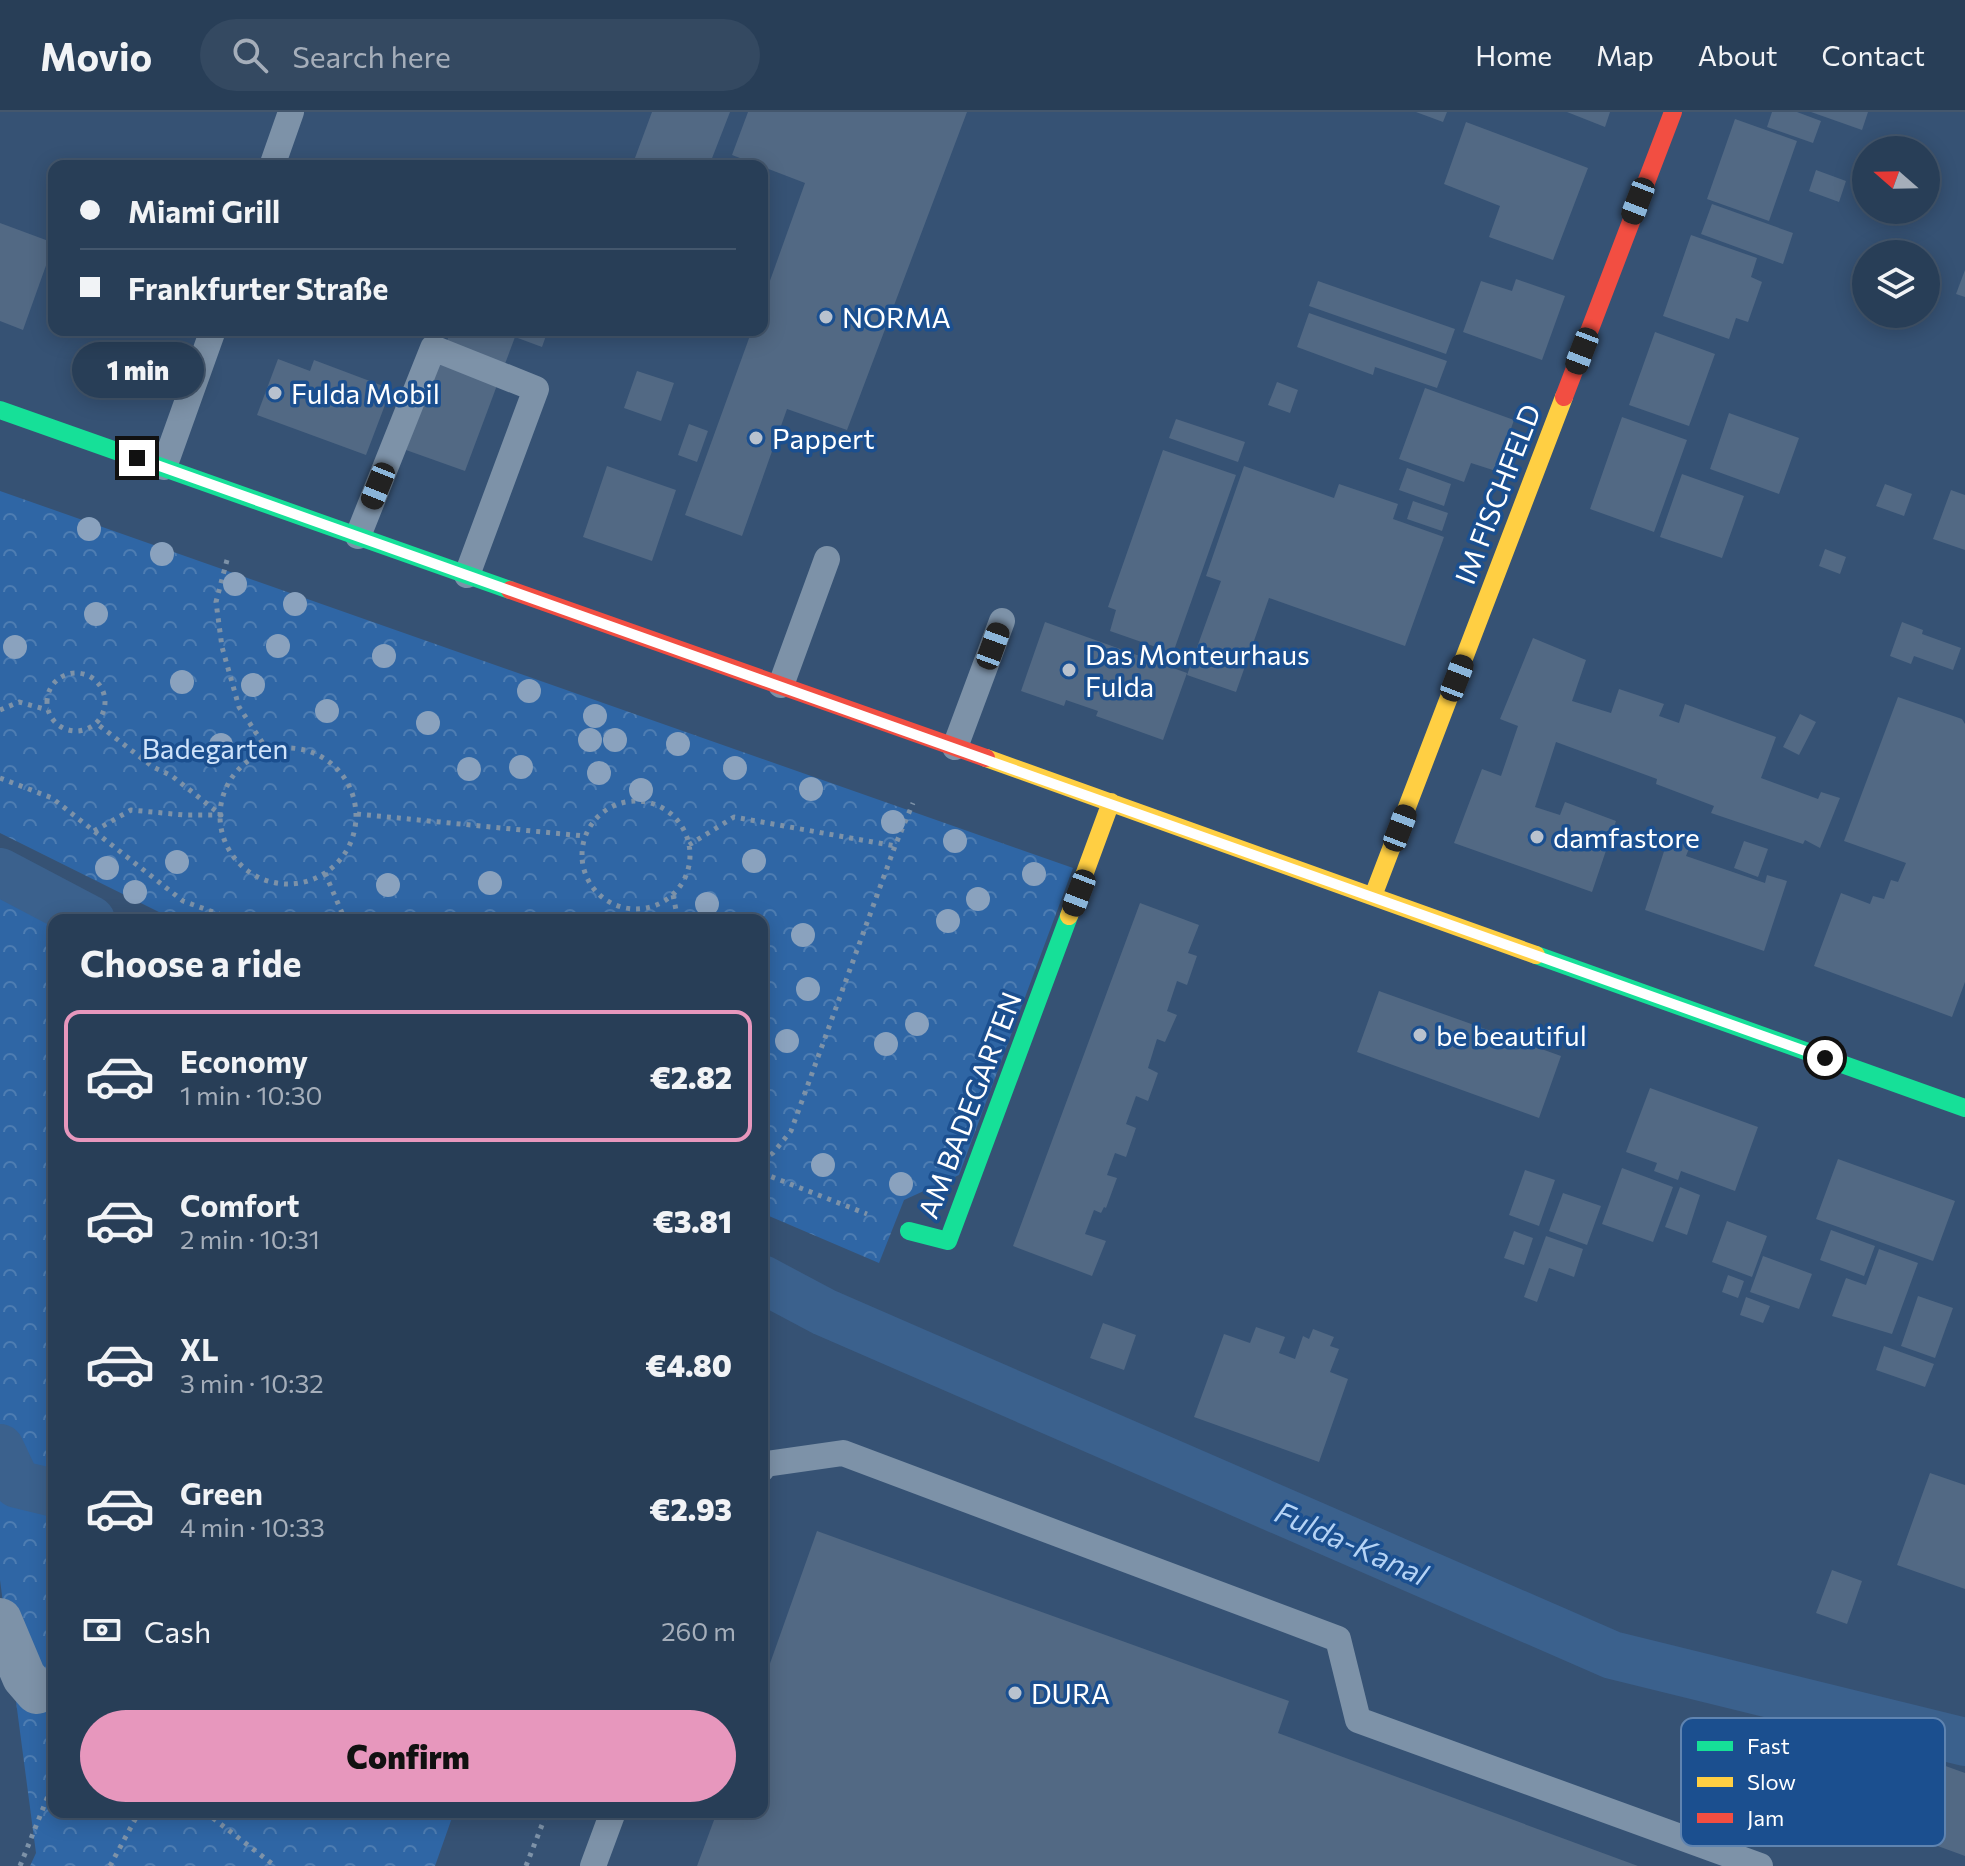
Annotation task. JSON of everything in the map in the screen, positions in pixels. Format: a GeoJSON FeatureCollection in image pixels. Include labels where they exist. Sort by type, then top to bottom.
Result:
{"type":"FeatureCollection","features":[{"type":"Feature","properties":{"kind":"main road","name":"IM FISCHFELD"},"geometry":{"type":"LineString","coordinates":[[1373,896],[1673,112]]}},
{"type":"Feature","properties":{"kind":"main road"},"geometry":{"type":"LineString","coordinates":[[0,410],[1111,802],[1965,1108]]}},
{"type":"Feature","properties":{"kind":"main road","name":"AM BADEGARTEN"},"geometry":{"type":"LineString","coordinates":[[909,1231],[948,1241],[1111,802]]}},
{"type":"Feature","properties":{"kind":"street"},"geometry":{"type":"LineString","coordinates":[[0,1620],[24,1677],[37,1692]]}},
{"type":"Feature","properties":{"kind":"lane"},"geometry":{"type":"LineString","coordinates":[[274,160],[291,112]]}},
{"type":"Feature","properties":{"kind":"lane"},"geometry":{"type":"LineString","coordinates":[[164,467],[211,336]]}},
{"type":"Feature","properties":{"kind":"lane"},"geometry":{"type":"LineString","coordinates":[[358,536],[433,348],[536,389],[467,575]]}},
{"type":"Feature","properties":{"kind":"lane"},"geometry":{"type":"LineString","coordinates":[[781,685],[827,559]]}},
{"type":"Feature","properties":{"kind":"lane"},"geometry":{"type":"LineString","coordinates":[[955,747],[1002,621]]}},
{"type":"Feature","properties":{"kind":"lane"},"geometry":{"type":"LineString","coordinates":[[768,1464],[843,1453],[1338,1639],[1358,1720],[1681,1837]]}},
{"type":"Feature","properties":{"kind":"lane"},"geometry":{"type":"LineString","coordinates":[[593,1866],[611,1818]]}},
{"type":"Feature","properties":{"kind":"lane"},"geometry":{"type":"LineString","coordinates":[[1705,1846],[1760,1866]]}},
{"type":"Feature","properties":{"kind":"path"},"geometry":{"type":"LineString","coordinates":[[227,560],[216,602],[222,647],[239,707],[268,751]]}},
{"type":"Feature","properties":{"kind":"path"},"geometry":{"type":"LineString","coordinates":[[80,673],[97,681],[102,689],[105,707],[96,723],[88,729],[68,730],[52,719],[48,710],[46,699],[54,682],[71,674],[80,673]]}},
{"type":"Feature","properties":{"kind":"path"},"geometry":{"type":"LineString","coordinates":[[0,710],[19,702],[48,710]]}},
{"type":"Feature","properties":{"kind":"path"},"geometry":{"type":"LineString","coordinates":[[96,723],[221,815]]}},
{"type":"Feature","properties":{"kind":"path"},"geometry":{"type":"LineString","coordinates":[[282,747],[304,749],[324,757],[340,771],[352,791],[357,814],[353,837],[342,858],[325,873],[304,882],[280,883],[258,877],[239,863],[226,844],[221,815],[229,781],[243,765],[268,751],[282,747]]}},
{"type":"Feature","properties":{"kind":"path"},"geometry":{"type":"LineString","coordinates":[[0,778],[52,798],[183,901],[219,914]]}},
{"type":"Feature","properties":{"kind":"path"},"geometry":{"type":"LineString","coordinates":[[639,800],[657,804],[672,814],[683,827],[689,845],[690,863],[684,881],[673,895],[657,905],[639,909],[622,908],[605,900],[591,887],[581,854],[584,836],[593,821],[606,809],[622,802],[639,800]]}},
{"type":"Feature","properties":{"kind":"path"},"geometry":{"type":"LineString","coordinates":[[768,1156],[791,1131],[913,803]]}},
{"type":"Feature","properties":{"kind":"path"},"geometry":{"type":"LineString","coordinates":[[94,831],[131,810],[221,815]]}},
{"type":"Feature","properties":{"kind":"path"},"geometry":{"type":"LineString","coordinates":[[357,814],[584,836]]}},
{"type":"Feature","properties":{"kind":"path"},"geometry":{"type":"LineString","coordinates":[[689,845],[734,817],[895,846]]}},
{"type":"Feature","properties":{"kind":"path"},"geometry":{"type":"LineString","coordinates":[[325,873],[342,914]]}},
{"type":"Feature","properties":{"kind":"path"},"geometry":{"type":"LineString","coordinates":[[673,895],[677,914]]}},
{"type":"Feature","properties":{"kind":"path","name":"AM BADEGARTEN"},"geometry":{"type":"LineString","coordinates":[[768,1175],[909,1231]]}},
{"type":"Feature","properties":{"kind":"path"},"geometry":{"type":"LineString","coordinates":[[20,1866],[48,1796]]}},
{"type":"Feature","properties":{"kind":"path"},"geometry":{"type":"LineString","coordinates":[[110,1866],[136,1818]]}},
{"type":"Feature","properties":{"kind":"path"},"geometry":{"type":"LineString","coordinates":[[213,1818],[275,1866]]}},
{"type":"Feature","properties":{"kind":"path"},"geometry":{"type":"LineString","coordinates":[[526,1866],[545,1818]]}},
{"type":"Feature","properties":{"kind":"green space","name":"Badegarten"},"geometry":{"type":"Polygon","coordinates":[[[0,491],[1073,868],[959,1175],[904,1200],[879,1263],[768,1216],[768,914],[163,914],[0,833],[0,491]]]}},
{"type":"Feature","properties":{"kind":"green space"},"geometry":{"type":"Polygon","coordinates":[[[0,891],[48,917],[48,1818],[452,1818],[435,1866],[30,1866],[36,1853],[0,1580],[0,891]]]}},
{"type":"Feature","properties":{"kind":"building"},"geometry":{"type":"Polygon","coordinates":[[[652,112],[730,112],[711,160],[634,160],[652,112]]]}},
{"type":"Feature","properties":{"kind":"building","name":"NORMA"},"geometry":{"type":"Polygon","coordinates":[[[748,112],[967,112],[847,430],[787,409],[742,536],[685,515],[750,336],[768,336],[768,286],[805,183],[768,169],[768,160],[745,160],[732,155],[748,112]]]}},
{"type":"Feature","properties":{"kind":"building"},"geometry":{"type":"Polygon","coordinates":[[[1416,112],[1447,112],[1443,122],[1416,112]]]}},
{"type":"Feature","properties":{"kind":"building"},"geometry":{"type":"Polygon","coordinates":[[[1567,112],[1610,112],[1605,127],[1567,112]]]}},
{"type":"Feature","properties":{"kind":"building"},"geometry":{"type":"Polygon","coordinates":[[[1772,112],[1797,112],[1821,121],[1813,143],[1767,127],[1772,112]]]}},
{"type":"Feature","properties":{"kind":"building"},"geometry":{"type":"Polygon","coordinates":[[[1811,112],[1868,112],[1862,130],[1811,112]]]}},
{"type":"Feature","properties":{"kind":"building"},"geometry":{"type":"Polygon","coordinates":[[[1735,119],[1797,141],[1769,221],[1707,199],[1735,119]]]}},
{"type":"Feature","properties":{"kind":"building"},"geometry":{"type":"Polygon","coordinates":[[[1466,122],[1588,168],[1553,260],[1489,237],[1500,206],[1444,184],[1466,122]]]}},
{"type":"Feature","properties":{"kind":"building"},"geometry":{"type":"Polygon","coordinates":[[[1816,170],[1846,181],[1839,202],[1809,191],[1816,170]]]}},
{"type":"Feature","properties":{"kind":"building"},"geometry":{"type":"Polygon","coordinates":[[[1712,204],[1793,233],[1783,264],[1701,234],[1712,204]]]}},
{"type":"Feature","properties":{"kind":"building"},"geometry":{"type":"Polygon","coordinates":[[[0,223],[48,241],[48,260],[23,330],[0,321],[0,223]]]}},
{"type":"Feature","properties":{"kind":"building"},"geometry":{"type":"Polygon","coordinates":[[[1691,235],[1757,258],[1751,277],[1762,282],[1748,322],[1736,318],[1729,339],[1663,316],[1691,235]]]}},
{"type":"Feature","properties":{"kind":"building"},"geometry":{"type":"Polygon","coordinates":[[[1965,270],[1965,297],[1956,294],[1965,270]]]}},
{"type":"Feature","properties":{"kind":"building"},"geometry":{"type":"Polygon","coordinates":[[[1516,279],[1565,296],[1542,360],[1463,332],[1481,281],[1512,291],[1516,279]]]}},
{"type":"Feature","properties":{"kind":"building"},"geometry":{"type":"Polygon","coordinates":[[[1318,281],[1455,329],[1446,354],[1309,306],[1318,281]]]}},
{"type":"Feature","properties":{"kind":"building"},"geometry":{"type":"Polygon","coordinates":[[[1309,313],[1447,361],[1437,388],[1375,367],[1373,375],[1297,347],[1309,313]]]}},
{"type":"Feature","properties":{"kind":"building"},"geometry":{"type":"Polygon","coordinates":[[[1655,332],[1715,354],[1689,426],[1629,405],[1655,332]]]}},
{"type":"Feature","properties":{"kind":"building"},"geometry":{"type":"Polygon","coordinates":[[[449,336],[546,336],[542,347],[515,337],[465,471],[406,450],[449,336]]]}},
{"type":"Feature","properties":{"kind":"building"},"geometry":{"type":"Polygon","coordinates":[[[278,359],[310,371],[314,360],[391,389],[366,455],[257,415],[278,359]]]}},
{"type":"Feature","properties":{"kind":"building"},"geometry":{"type":"Polygon","coordinates":[[[637,371],[674,383],[661,421],[624,408],[637,371]]]}},
{"type":"Feature","properties":{"kind":"building"},"geometry":{"type":"Polygon","coordinates":[[[1277,382],[1298,390],[1290,413],[1268,405],[1277,382]]]}},
{"type":"Feature","properties":{"kind":"building"},"geometry":{"type":"Polygon","coordinates":[[[1425,388],[1514,420],[1496,471],[1471,463],[1464,482],[1399,459],[1425,388]]]}},
{"type":"Feature","properties":{"kind":"building"},"geometry":{"type":"Polygon","coordinates":[[[1729,413],[1799,438],[1779,494],[1710,469],[1729,413]]]}},
{"type":"Feature","properties":{"kind":"building"},"geometry":{"type":"Polygon","coordinates":[[[1622,417],[1687,440],[1654,532],[1590,509],[1622,417]]]}},
{"type":"Feature","properties":{"kind":"building"},"geometry":{"type":"Polygon","coordinates":[[[1176,419],[1245,442],[1238,462],[1169,438],[1176,419]]]}},
{"type":"Feature","properties":{"kind":"building"},"geometry":{"type":"Polygon","coordinates":[[[689,424],[708,431],[697,462],[678,455],[689,424]]]}},
{"type":"Feature","properties":{"kind":"building"},"geometry":{"type":"Polygon","coordinates":[[[1163,450],[1236,475],[1173,653],[1110,631],[1116,610],[1108,607],[1163,450]]]}},
{"type":"Feature","properties":{"kind":"building"},"geometry":{"type":"Polygon","coordinates":[[[607,466],[676,490],[652,561],[583,537],[607,466]]]}},
{"type":"Feature","properties":{"kind":"building"},"geometry":{"type":"Polygon","coordinates":[[[1244,466],[1334,498],[1339,484],[1398,504],[1393,519],[1444,537],[1405,646],[1269,598],[1236,692],[1187,675],[1221,581],[1206,576],[1244,466]]]}},
{"type":"Feature","properties":{"kind":"building"},"geometry":{"type":"Polygon","coordinates":[[[1407,468],[1451,484],[1444,506],[1399,490],[1407,468]]]}},
{"type":"Feature","properties":{"kind":"building"},"geometry":{"type":"Polygon","coordinates":[[[1682,474],[1744,496],[1722,558],[1660,537],[1682,474]]]}},
{"type":"Feature","properties":{"kind":"building"},"geometry":{"type":"Polygon","coordinates":[[[1885,484],[1912,494],[1904,516],[1876,506],[1885,484]]]}},
{"type":"Feature","properties":{"kind":"building"},"geometry":{"type":"Polygon","coordinates":[[[1951,490],[1965,495],[1965,550],[1933,539],[1951,490]]]}},
{"type":"Feature","properties":{"kind":"building"},"geometry":{"type":"Polygon","coordinates":[[[1413,501],[1448,513],[1442,531],[1407,519],[1413,501]]]}},
{"type":"Feature","properties":{"kind":"building"},"geometry":{"type":"Polygon","coordinates":[[[1825,549],[1846,557],[1840,574],[1819,566],[1825,549]]]}},
{"type":"Feature","properties":{"kind":"building"},"geometry":{"type":"Polygon","coordinates":[[[1045,622],[1187,673],[1163,740],[1096,716],[1098,711],[1066,700],[1064,706],[1021,691],[1045,622]]]}},
{"type":"Feature","properties":{"kind":"building"},"geometry":{"type":"Polygon","coordinates":[[[1902,622],[1923,630],[1922,634],[1961,648],[1953,670],[1914,656],[1911,664],[1890,656],[1902,622]]]}},
{"type":"Feature","properties":{"kind":"building"},"geometry":{"type":"Polygon","coordinates":[[[1533,638],[1586,660],[1572,701],[1611,713],[1619,689],[1664,704],[1659,716],[1679,723],[1685,704],[1776,737],[1761,778],[1818,799],[1821,792],[1840,798],[1820,848],[1805,840],[1803,844],[1711,813],[1714,806],[1656,784],[1657,779],[1556,742],[1535,807],[1560,815],[1565,802],[1616,821],[1592,892],[1454,843],[1482,769],[1501,776],[1518,726],[1500,719],[1533,638]]]}},
{"type":"Feature","properties":{"kind":"building"},"geometry":{"type":"Polygon","coordinates":[[[1898,697],[1962,719],[1965,724],[1965,982],[1952,1017],[1814,966],[1841,893],[1870,904],[1873,896],[1884,899],[1891,880],[1898,882],[1906,863],[1844,841],[1898,697]]]}},
{"type":"Feature","properties":{"kind":"building"},"geometry":{"type":"Polygon","coordinates":[[[1800,714],[1816,722],[1799,755],[1783,747],[1800,714]]]}},
{"type":"Feature","properties":{"kind":"building"},"geometry":{"type":"Polygon","coordinates":[[[1668,839],[1690,846],[1686,856],[1765,883],[1767,875],[1787,881],[1764,951],[1645,910],[1668,839]]]}},
{"type":"Feature","properties":{"kind":"building"},"geometry":{"type":"Polygon","coordinates":[[[1744,841],[1768,849],[1758,877],[1734,868],[1744,841]]]}},
{"type":"Feature","properties":{"kind":"building"},"geometry":{"type":"Polygon","coordinates":[[[1140,903],[1199,925],[1188,953],[1197,956],[1187,985],[1177,981],[1167,1011],[1177,1015],[1165,1042],[1157,1039],[1148,1068],[1158,1073],[1148,1101],[1136,1096],[1126,1124],[1136,1128],[1126,1157],[1115,1153],[1107,1175],[1117,1178],[1106,1208],[1101,1213],[1094,1210],[1085,1234],[1106,1241],[1092,1276],[1013,1246],[1140,903]]]}},
{"type":"Feature","properties":{"kind":"building"},"geometry":{"type":"Polygon","coordinates":[[[1379,991],[1561,1056],[1539,1118],[1357,1052],[1379,991]]]}},
{"type":"Feature","properties":{"kind":"building"},"geometry":{"type":"Polygon","coordinates":[[[1650,1088],[1758,1127],[1735,1191],[1681,1171],[1678,1180],[1654,1171],[1657,1163],[1626,1152],[1650,1088]]]}},
{"type":"Feature","properties":{"kind":"building"},"geometry":{"type":"Polygon","coordinates":[[[1838,1159],[1955,1201],[1933,1261],[1816,1219],[1838,1159]]]}},
{"type":"Feature","properties":{"kind":"building"},"geometry":{"type":"Polygon","coordinates":[[[1622,1168],[1673,1187],[1653,1242],[1602,1224],[1622,1168]]]}},
{"type":"Feature","properties":{"kind":"building"},"geometry":{"type":"Polygon","coordinates":[[[1525,1170],[1555,1180],[1539,1226],[1509,1215],[1525,1170]]]}},
{"type":"Feature","properties":{"kind":"building"},"geometry":{"type":"Polygon","coordinates":[[[1680,1187],[1700,1195],[1687,1235],[1665,1227],[1680,1187]]]}},
{"type":"Feature","properties":{"kind":"building"},"geometry":{"type":"Polygon","coordinates":[[[1563,1193],[1601,1206],[1587,1245],[1549,1231],[1563,1193]]]}},
{"type":"Feature","properties":{"kind":"building"},"geometry":{"type":"Polygon","coordinates":[[[1727,1221],[1767,1236],[1752,1277],[1712,1262],[1727,1221]]]}},
{"type":"Feature","properties":{"kind":"building"},"geometry":{"type":"Polygon","coordinates":[[[1831,1230],[1875,1246],[1864,1276],[1820,1260],[1831,1230]]]}},
{"type":"Feature","properties":{"kind":"building"},"geometry":{"type":"Polygon","coordinates":[[[1514,1231],[1533,1238],[1524,1265],[1504,1258],[1514,1231]]]}},
{"type":"Feature","properties":{"kind":"building"},"geometry":{"type":"Polygon","coordinates":[[[1546,1236],[1583,1249],[1574,1277],[1549,1268],[1537,1302],[1524,1297],[1546,1236]]]}},
{"type":"Feature","properties":{"kind":"building"},"geometry":{"type":"Polygon","coordinates":[[[1879,1249],[1918,1263],[1892,1334],[1832,1316],[1846,1278],[1866,1285],[1879,1249]]]}},
{"type":"Feature","properties":{"kind":"building"},"geometry":{"type":"Polygon","coordinates":[[[1763,1256],[1812,1274],[1799,1309],[1750,1292],[1763,1256]]]}},
{"type":"Feature","properties":{"kind":"building"},"geometry":{"type":"Polygon","coordinates":[[[1728,1275],[1744,1281],[1738,1298],[1722,1292],[1728,1275]]]}},
{"type":"Feature","properties":{"kind":"building"},"geometry":{"type":"Polygon","coordinates":[[[1918,1296],[1953,1308],[1935,1358],[1901,1346],[1918,1296]]]}},
{"type":"Feature","properties":{"kind":"building"},"geometry":{"type":"Polygon","coordinates":[[[1746,1297],[1770,1306],[1763,1323],[1740,1315],[1746,1297]]]}},
{"type":"Feature","properties":{"kind":"building"},"geometry":{"type":"Polygon","coordinates":[[[1103,1323],[1136,1335],[1124,1370],[1090,1358],[1103,1323]]]}},
{"type":"Feature","properties":{"kind":"building"},"geometry":{"type":"Polygon","coordinates":[[[1256,1327],[1285,1337],[1279,1353],[1295,1359],[1303,1336],[1309,1339],[1313,1329],[1334,1337],[1330,1346],[1339,1349],[1330,1372],[1348,1379],[1319,1462],[1194,1417],[1224,1334],[1250,1343],[1256,1327]]]}},
{"type":"Feature","properties":{"kind":"building"},"geometry":{"type":"Polygon","coordinates":[[[1884,1346],[1934,1364],[1925,1387],[1876,1370],[1884,1346]]]}},
{"type":"Feature","properties":{"kind":"building"},"geometry":{"type":"Polygon","coordinates":[[[1930,1473],[1965,1485],[1965,1589],[1897,1565],[1930,1473]]]}},
{"type":"Feature","properties":{"kind":"building","name":"DURA"},"geometry":{"type":"Polygon","coordinates":[[[817,1531],[1289,1701],[1278,1733],[1638,1866],[697,1866],[715,1818],[768,1818],[768,1669],[817,1531]]]}},
{"type":"Feature","properties":{"kind":"building"},"geometry":{"type":"Polygon","coordinates":[[[1832,1570],[1862,1581],[1847,1624],[1816,1613],[1832,1570]]]}},
{"type":"Feature","properties":{"kind":"building"},"geometry":{"type":"Polygon","coordinates":[[[1945,1766],[1965,1773],[1965,1856],[1938,1846],[1945,1846],[1945,1766]]]}},
{"type":"Feature","properties":{"kind":"waterway","name":"Fulda-Kanal"},"geometry":{"type":"LineString","coordinates":[[0,872],[80,914]]}},
{"type":"Feature","properties":{"kind":"waterway","name":"Fulda-Kanal"},"geometry":{"type":"LineString","coordinates":[[768,1282],[824,1312],[1612,1655],[1868,1718]]}},
{"type":"Feature","properties":{"kind":"waterway","name":"Fulda-Kanal"},"geometry":{"type":"LineString","coordinates":[[0,1448],[17,1484],[48,1492]]}},
{"type":"Feature","properties":{"kind":"waterway","name":"Fulda-Kanal"},"geometry":{"type":"LineString","coordinates":[[1945,1737],[1965,1742]]}},
{"type":"Feature","properties":{"kind":"traffic: fast"},"geometry":{"type":"LineString","coordinates":[[0,410],[510,590]]}},
{"type":"Feature","properties":{"kind":"traffic: fast"},"geometry":{"type":"LineString","coordinates":[[909,1231],[948,1241],[1069,916]]}},
{"type":"Feature","properties":{"kind":"traffic: fast"},"geometry":{"type":"LineString","coordinates":[[1536,955],[1965,1108]]}},
{"type":"Feature","properties":{"kind":"traffic: slow"},"geometry":{"type":"LineString","coordinates":[[1373,896],[1564,397]]}},
{"type":"Feature","properties":{"kind":"traffic: slow"},"geometry":{"type":"LineString","coordinates":[[986,758],[1536,955]]}},
{"type":"Feature","properties":{"kind":"traffic: slow"},"geometry":{"type":"LineString","coordinates":[[1069,916],[1111,802]]}},
{"type":"Feature","properties":{"kind":"traffic: jam"},"geometry":{"type":"LineString","coordinates":[[1564,397],[1673,112]]}},
{"type":"Feature","properties":{"kind":"traffic: jam"},"geometry":{"type":"LineString","coordinates":[[510,590],[986,758]]}},
{"type":"Feature","properties":{"kind":"place","name":"NORMA"},"geometry":{"type":"Point","coordinates":[826,317]}},
{"type":"Feature","properties":{"kind":"place","name":"Fulda Mobil"},"geometry":{"type":"Point","coordinates":[275,393]}},
{"type":"Feature","properties":{"kind":"place","name":"Pappert"},"geometry":{"type":"Point","coordinates":[756,438]}},
{"type":"Feature","properties":{"kind":"place","name":"Das Monteurhaus Fulda"},"geometry":{"type":"Point","coordinates":[1069,670]}},
{"type":"Feature","properties":{"kind":"place","name":"damfastore"},"geometry":{"type":"Point","coordinates":[1537,837]}},
{"type":"Feature","properties":{"kind":"place","name":"be beautiful"},"geometry":{"type":"Point","coordinates":[1420,1035]}},
{"type":"Feature","properties":{"kind":"place","name":"DURA"},"geometry":{"type":"Point","coordinates":[1015,1693]}},
{"type":"Feature","properties":{"kind":"route"},"geometry":{"type":"LineString","coordinates":[[137,458],[1825,1058]]}}]}
